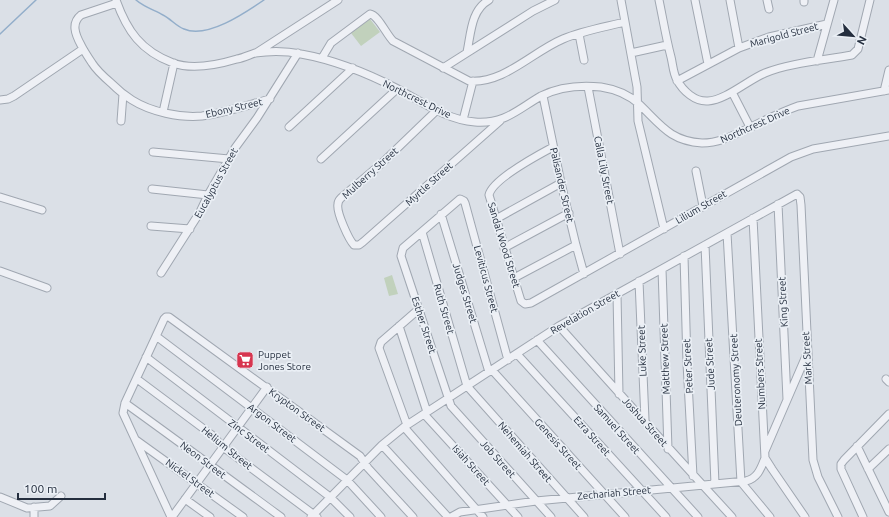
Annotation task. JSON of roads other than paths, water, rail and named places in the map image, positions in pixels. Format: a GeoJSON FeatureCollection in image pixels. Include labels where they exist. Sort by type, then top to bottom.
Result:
{"type":"FeatureCollection","features":[{"type":"Feature","properties":{"kind":"street"},"geometry":{"type":"LineString","coordinates":[[255,53],[338,0]]}},
{"type":"Feature","properties":{"kind":"street"},"geometry":{"type":"LineString","coordinates":[[467,52],[477,12],[484,3],[489,0]]}},
{"type":"Feature","properties":{"kind":"street"},"geometry":{"type":"LineString","coordinates":[[443,68],[533,11],[555,0]]}},
{"type":"Feature","properties":{"kind":"street"},"geometry":{"type":"LineString","coordinates":[[621,0],[637,87],[638,121],[664,229]]}},
{"type":"Feature","properties":{"kind":"street"},"geometry":{"type":"LineString","coordinates":[[660,0],[667,45],[677,81],[685,92],[692,97],[708,101],[732,92],[766,73],[817,61],[852,55],[858,49],[870,0]]}},
{"type":"Feature","properties":{"kind":"street"},"geometry":{"type":"LineString","coordinates":[[695,0],[708,64]]}},
{"type":"Feature","properties":{"kind":"street"},"geometry":{"type":"LineString","coordinates":[[730,0],[739,48]]}},
{"type":"Feature","properties":{"kind":"street"},"geometry":{"type":"LineString","coordinates":[[767,0],[769,9]]}},
{"type":"Feature","properties":{"kind":"street"},"geometry":{"type":"LineString","coordinates":[[817,61],[834,0]]}},
{"type":"Feature","properties":{"kind":"street","name":"Northcrest Drive"},"geometry":{"type":"LineString","coordinates":[[116,1],[122,15],[142,46],[174,63],[191,66],[218,64],[255,53],[298,53],[322,58],[353,68],[437,110],[463,120],[474,122],[500,120],[543,96],[557,90],[571,87],[602,87],[617,92],[638,104],[660,126],[678,138],[704,143],[717,142],[798,106],[886,90]]}},
{"type":"Feature","properties":{"kind":"street","name":"Ebony Street"},"geometry":{"type":"LineString","coordinates":[[116,1],[81,15],[74,23],[83,49],[92,64],[123,94],[133,101],[147,108],[163,112],[180,115],[201,116],[270,99]]}},
{"type":"Feature","properties":{"kind":"street"},"geometry":{"type":"LineString","coordinates":[[322,58],[328,47],[336,39],[372,14],[376,17],[393,41],[469,81],[490,80],[502,75],[552,44],[565,38],[625,22]]}},
{"type":"Feature","properties":{"kind":"street","name":"Marigold Street"},"geometry":{"type":"LineString","coordinates":[[677,81],[739,48],[769,37],[827,24]]}},
{"type":"Feature","properties":{"kind":"street"},"geometry":{"type":"LineString","coordinates":[[579,34],[584,60]]}},
{"type":"Feature","properties":{"kind":"street"},"geometry":{"type":"LineString","coordinates":[[631,54],[667,45]]}},
{"type":"Feature","properties":{"kind":"street"},"geometry":{"type":"LineString","coordinates":[[0,100],[8,99],[14,96],[83,49]]}},
{"type":"Feature","properties":{"kind":"street","name":"Eucalyptus Street"},"geometry":{"type":"LineString","coordinates":[[161,273],[190,229],[241,139],[270,99],[298,53]]}},
{"type":"Feature","properties":{"kind":"street"},"geometry":{"type":"LineString","coordinates":[[163,112],[174,63]]}},
{"type":"Feature","properties":{"kind":"street"},"geometry":{"type":"LineString","coordinates":[[289,127],[353,68]]}},
{"type":"Feature","properties":{"kind":"street"},"geometry":{"type":"LineString","coordinates":[[886,90],[889,70]]}},
{"type":"Feature","properties":{"kind":"street"},"geometry":{"type":"LineString","coordinates":[[463,120],[473,81]]}},
{"type":"Feature","properties":{"kind":"street","name":"Calla Lily Street"},"geometry":{"type":"LineString","coordinates":[[588,86],[620,254]]}},
{"type":"Feature","properties":{"kind":"street"},"geometry":{"type":"LineString","coordinates":[[320,159],[397,89]]}},
{"type":"Feature","properties":{"kind":"street"},"geometry":{"type":"LineString","coordinates":[[732,92],[750,127]]}},
{"type":"Feature","properties":{"kind":"street"},"geometry":{"type":"LineString","coordinates":[[121,121],[123,94]]}},
{"type":"Feature","properties":{"kind":"street","name":"Palisander Street"},"geometry":{"type":"LineString","coordinates":[[543,96],[561,183],[584,274]]}},
{"type":"Feature","properties":{"kind":"street","name":"Mulberry Street"},"geometry":{"type":"LineString","coordinates":[[356,246],[351,242],[340,216],[338,202],[381,164],[437,110]]}},
{"type":"Feature","properties":{"kind":"street","name":"Myrtle Street"},"geometry":{"type":"LineString","coordinates":[[356,246],[500,120]]}},
{"type":"Feature","properties":{"kind":"street","name":"Lilium Street"},"geometry":{"type":"LineString","coordinates":[[523,303],[531,303],[791,157],[813,149],[889,136]]}},
{"type":"Feature","properties":{"kind":"street","name":"Sandal Wood Street"},"geometry":{"type":"LineString","coordinates":[[523,303],[521,301],[504,248],[489,195],[491,189],[517,168],[553,147]]}},
{"type":"Feature","properties":{"kind":"street"},"geometry":{"type":"LineString","coordinates":[[153,152],[229,159]]}},
{"type":"Feature","properties":{"kind":"street"},"geometry":{"type":"LineString","coordinates":[[696,171],[703,206]]}},
{"type":"Feature","properties":{"kind":"street"},"geometry":{"type":"LineString","coordinates":[[496,219],[561,183]]}},
{"type":"Feature","properties":{"kind":"street"},"geometry":{"type":"LineString","coordinates":[[152,189],[208,195]]}},
{"type":"Feature","properties":{"kind":"street","name":"Revelation Street"},"geometry":{"type":"LineString","coordinates":[[314,516],[330,497],[382,445],[406,426],[559,326],[778,204],[795,195],[798,195]]}},
{"type":"Feature","properties":{"kind":"street","name":"Mark Street"},"geometry":{"type":"LineString","coordinates":[[798,195],[800,197],[801,205],[813,460],[818,477],[838,517]]}},
{"type":"Feature","properties":{"kind":"street"},"geometry":{"type":"LineString","coordinates":[[0,197],[42,210]]}},
{"type":"Feature","properties":{"kind":"street","name":"Leviticus Street"},"geometry":{"type":"LineString","coordinates":[[442,214],[458,200],[462,199],[465,203],[508,360]]}},
{"type":"Feature","properties":{"kind":"street","name":"King Street"},"geometry":{"type":"LineString","coordinates":[[778,204],[787,399]]}},
{"type":"Feature","properties":{"kind":"street"},"geometry":{"type":"LineString","coordinates":[[504,248],[569,213]]}},
{"type":"Feature","properties":{"kind":"street"},"geometry":{"type":"LineString","coordinates":[[422,232],[442,214]]}},
{"type":"Feature","properties":{"kind":"street","name":"Judges Street"},"geometry":{"type":"LineString","coordinates":[[442,214],[490,371]]}},
{"type":"Feature","properties":{"kind":"street","name":"Numbers Street"},"geometry":{"type":"LineString","coordinates":[[753,218],[765,455]]}},
{"type":"Feature","properties":{"kind":"street"},"geometry":{"type":"LineString","coordinates":[[151,226],[190,229]]}},
{"type":"Feature","properties":{"kind":"street","name":"Esther Street"},"geometry":{"type":"LineString","coordinates":[[422,232],[403,248],[401,256],[447,399]]}},
{"type":"Feature","properties":{"kind":"street","name":"Ruth Street"},"geometry":{"type":"LineString","coordinates":[[422,232],[467,386]]}},
{"type":"Feature","properties":{"kind":"street","name":"Deuteronomy Street"},"geometry":{"type":"LineString","coordinates":[[727,233],[741,482]]}},
{"type":"Feature","properties":{"kind":"street"},"geometry":{"type":"LineString","coordinates":[[514,278],[576,245]]}},
{"type":"Feature","properties":{"kind":"street","name":"Jude Street"},"geometry":{"type":"LineString","coordinates":[[705,245],[715,484]]}},
{"type":"Feature","properties":{"kind":"street","name":"Peter Street"},"geometry":{"type":"LineString","coordinates":[[684,256],[687,363],[693,476]]}},
{"type":"Feature","properties":{"kind":"street","name":"Matthew Street"},"geometry":{"type":"LineString","coordinates":[[662,269],[668,449]]}},
{"type":"Feature","properties":{"kind":"street"},"geometry":{"type":"LineString","coordinates":[[0,271],[47,288]]}},
{"type":"Feature","properties":{"kind":"street","name":"Luke Street"},"geometry":{"type":"LineString","coordinates":[[639,281],[645,420]]}},
{"type":"Feature","properties":{"kind":"street"},"geometry":{"type":"LineString","coordinates":[[617,294],[619,394]]}},
{"type":"Feature","properties":{"kind":"street"},"geometry":{"type":"LineString","coordinates":[[419,309],[381,342],[379,350],[406,426],[483,517]]}},
{"type":"Feature","properties":{"kind":"street","name":"Krypton Street"},"geometry":{"type":"LineString","coordinates":[[156,336],[164,320],[168,317],[172,318],[360,456],[413,517]]}},
{"type":"Feature","properties":{"kind":"street"},"geometry":{"type":"LineString","coordinates":[[399,326],[426,413]]}},
{"type":"Feature","properties":{"kind":"street","name":"Joshua Street"},"geometry":{"type":"LineString","coordinates":[[559,326],[619,394],[645,420],[668,449],[732,517]]}},
{"type":"Feature","properties":{"kind":"street"},"geometry":{"type":"LineString","coordinates":[[156,336],[124,406],[125,417],[171,517],[267,388]]}},
{"type":"Feature","properties":{"kind":"street","name":"Argon Street"},"geometry":{"type":"LineString","coordinates":[[156,336],[347,480],[381,517]]}},
{"type":"Feature","properties":{"kind":"street","name":"Samuel Street"},"geometry":{"type":"LineString","coordinates":[[537,340],[698,517]]}},
{"type":"Feature","properties":{"kind":"street","name":"Ezra Street"},"geometry":{"type":"LineString","coordinates":[[517,354],[666,517]]}},
{"type":"Feature","properties":{"kind":"street","name":"Zechariah Street"},"geometry":{"type":"LineString","coordinates":[[452,517],[460,512],[536,501],[750,480],[754,478],[760,470],[787,399],[807,354]]}},
{"type":"Feature","properties":{"kind":"street","name":"Zinc Street"},"geometry":{"type":"LineString","coordinates":[[146,357],[330,497],[350,517]]}},
{"type":"Feature","properties":{"kind":"street","name":"Genesis Street"},"geometry":{"type":"LineString","coordinates":[[490,371],[625,517]]}},
{"type":"Feature","properties":{"kind":"street","name":"Helium Street"},"geometry":{"type":"LineString","coordinates":[[137,379],[212,435],[223,447],[314,516]]}},
{"type":"Feature","properties":{"kind":"street","name":"Nehemiah Street"},"geometry":{"type":"LineString","coordinates":[[467,386],[584,517]]}},
{"type":"Feature","properties":{"kind":"street","name":"Job Street"},"geometry":{"type":"LineString","coordinates":[[447,399],[451,406],[551,517]]}},
{"type":"Feature","properties":{"kind":"street","name":"Neon Street"},"geometry":{"type":"LineString","coordinates":[[124,406],[198,455],[209,466],[281,517]]}},
{"type":"Feature","properties":{"kind":"street","name":"Isiah Street"},"geometry":{"type":"LineString","coordinates":[[426,413],[518,517]]}},
{"type":"Feature","properties":{"kind":"street"},"geometry":{"type":"LineString","coordinates":[[863,517],[841,467],[844,460],[889,414]]}},
{"type":"Feature","properties":{"kind":"street","name":"Nickel Street"},"geometry":{"type":"LineString","coordinates":[[136,440],[243,517]]}},
{"type":"Feature","properties":{"kind":"street"},"geometry":{"type":"LineString","coordinates":[[382,445],[448,517]]}},
{"type":"Feature","properties":{"kind":"street"},"geometry":{"type":"LineString","coordinates":[[857,446],[889,512],[883,517]]}},
{"type":"Feature","properties":{"kind":"street"},"geometry":{"type":"LineString","coordinates":[[868,469],[888,452]]}},
{"type":"Feature","properties":{"kind":"street"},"geometry":{"type":"LineString","coordinates":[[765,455],[772,469],[805,517]]}},
{"type":"Feature","properties":{"kind":"street"},"geometry":{"type":"LineString","coordinates":[[741,482],[770,517]]}},
{"type":"Feature","properties":{"kind":"street"},"geometry":{"type":"LineString","coordinates":[[0,497],[27,508],[50,506],[61,496]]}},
{"type":"Feature","properties":{"kind":"street"},"geometry":{"type":"LineString","coordinates":[[185,499],[210,517]]}},
{"type":"Feature","properties":{"kind":"street"},"geometry":{"type":"LineString","coordinates":[[34,507],[34,517]]}},
{"type":"Feature","properties":{"kind":"waterway"},"geometry":{"type":"LineString","coordinates":[[0,34],[36,0]]}},
{"type":"Feature","properties":{"kind":"waterway"},"geometry":{"type":"LineString","coordinates":[[136,0],[166,17],[181,28],[193,31],[204,31],[226,23],[264,0]]}},
{"type":"Feature","properties":{"kind":"place","name":"Puppet Jones Store"},"geometry":{"type":"Point","coordinates":[245,360]}}]}
